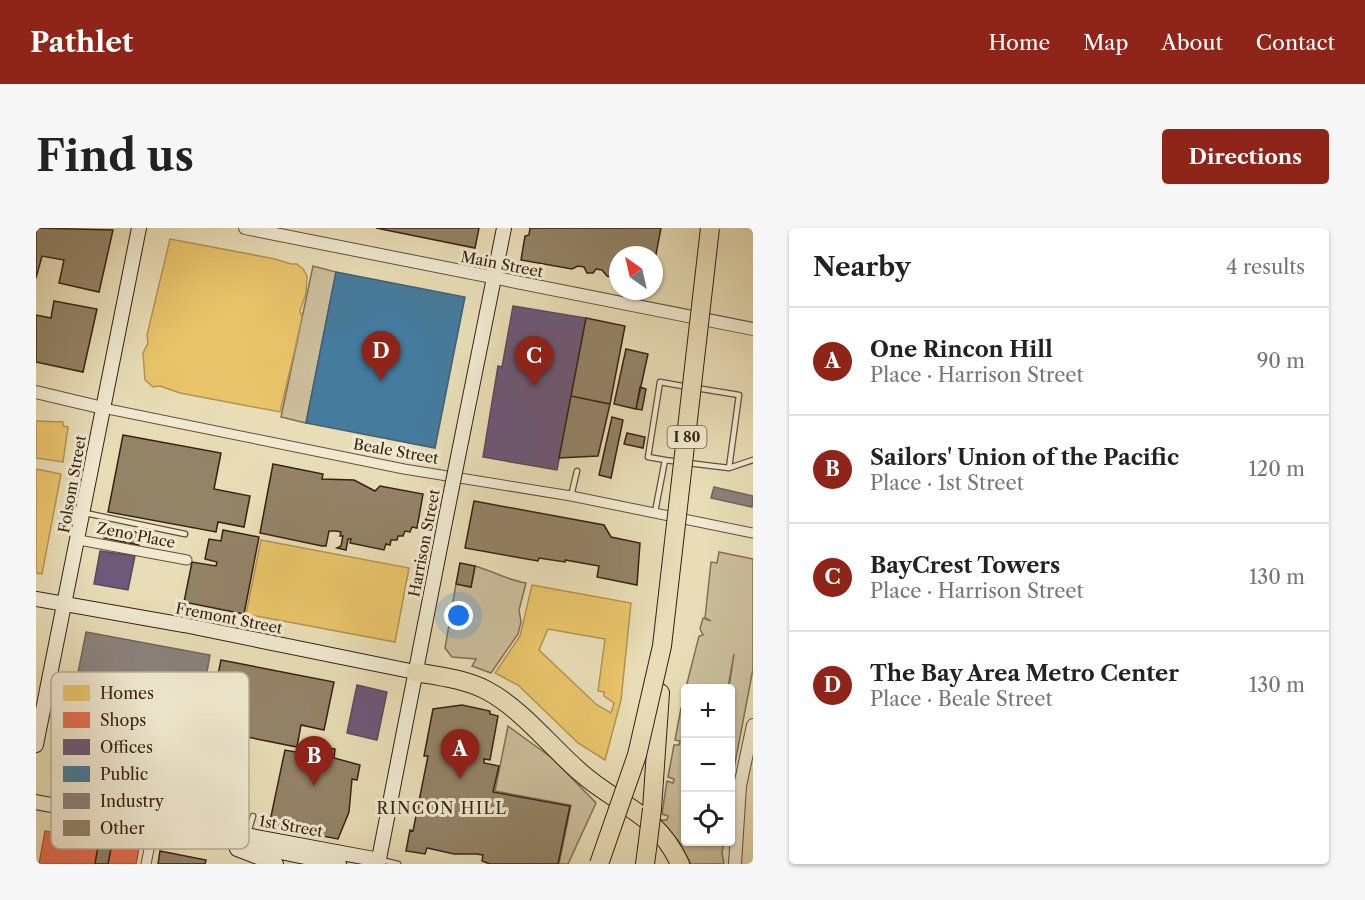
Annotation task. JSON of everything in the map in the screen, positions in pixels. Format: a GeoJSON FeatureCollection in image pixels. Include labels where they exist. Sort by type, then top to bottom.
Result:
{"type":"FeatureCollection","features":[{"type":"Feature","properties":{"kind":"highway","name":"I 80"},"geometry":{"type":"LineString","coordinates":[[602,864],[637,755],[662,646],[710,228]]}},
{"type":"Feature","properties":{"kind":"highway","name":"I 80"},"geometry":{"type":"LineString","coordinates":[[602,864],[636,784],[660,693],[679,567],[717,228]]}},
{"type":"Feature","properties":{"kind":"highway"},"geometry":{"type":"LineString","coordinates":[[415,672],[464,682],[496,696],[582,775],[646,818],[665,838],[680,864]]}},
{"type":"Feature","properties":{"kind":"highway"},"geometry":{"type":"LineString","coordinates":[[646,856],[652,809],[660,693]]}},
{"type":"Feature","properties":{"kind":"main road","name":"Folsom Street"},"geometry":{"type":"LineString","coordinates":[[51,672],[140,228]]}},
{"type":"Feature","properties":{"kind":"main road","name":"Harrison Street"},"geometry":{"type":"LineString","coordinates":[[378,862],[504,228]]}},
{"type":"Feature","properties":{"kind":"main road","name":"Fremont Street"},"geometry":{"type":"LineString","coordinates":[[36,599],[184,625],[415,672]]}},
{"type":"Feature","properties":{"kind":"main road","name":"Folsom Street"},"geometry":{"type":"LineString","coordinates":[[36,745],[51,673]]}},
{"type":"Feature","properties":{"kind":"main road","name":"1st Street"},"geometry":{"type":"LineString","coordinates":[[36,802],[51,805]]}},
{"type":"Feature","properties":{"kind":"main road","name":"1st Street"},"geometry":{"type":"LineString","coordinates":[[249,835],[378,862]]}},
{"type":"Feature","properties":{"kind":"main road"},"geometry":{"type":"LineString","coordinates":[[249,845],[339,864]]}},
{"type":"Feature","properties":{"kind":"main road"},"geometry":{"type":"LineString","coordinates":[[236,849],[259,862],[276,864]]}},
{"type":"Feature","properties":{"kind":"street","name":"Main Street"},"geometry":{"type":"LineString","coordinates":[[245,228],[753,329]]}},
{"type":"Feature","properties":{"kind":"street","name":"Beale Street"},"geometry":{"type":"LineString","coordinates":[[36,392],[103,408],[404,469],[571,496],[753,533]]}},
{"type":"Feature","properties":{"kind":"street","name":"Zeno Place"},"geometry":{"type":"LineString","coordinates":[[79,540],[187,560]]}},
{"type":"Feature","properties":{"kind":"street"},"geometry":{"type":"LineString","coordinates":[[735,864],[740,786],[752,728]]}},
{"type":"Feature","properties":{"kind":"street"},"geometry":{"type":"LineString","coordinates":[[146,864],[149,849]]}},
{"type":"Feature","properties":{"kind":"lane"},"geometry":{"type":"LineString","coordinates":[[729,468],[739,395],[660,382],[648,457],[729,468],[753,460]]}},
{"type":"Feature","properties":{"kind":"lane"},"geometry":{"type":"LineString","coordinates":[[655,512],[665,460]]}},
{"type":"Feature","properties":{"kind":"lane"},"geometry":{"type":"LineString","coordinates":[[571,496],[577,471]]}},
{"type":"Feature","properties":{"kind":"lane"},"geometry":{"type":"LineString","coordinates":[[82,512],[185,534]]}},
{"type":"Feature","properties":{"kind":"lane"},"geometry":{"type":"LineString","coordinates":[[249,831],[253,816]]}},
{"type":"Feature","properties":{"kind":"lane","name":"1st Street"},"geometry":{"type":"LineString","coordinates":[[378,862],[398,864]]}},
{"type":"Feature","properties":{"kind":"shaded area"},"geometry":{"type":"Polygon","coordinates":[[[313,266],[336,272],[306,423],[281,417],[313,266]]]}},
{"type":"Feature","properties":{"kind":"shaded area"},"geometry":{"type":"Polygon","coordinates":[[[719,552],[753,559],[753,669],[735,763],[735,684],[730,684],[734,654],[729,684],[687,684],[699,636],[703,635],[700,629],[703,618],[711,621],[705,618],[711,562],[717,563],[719,552]]]}},
{"type":"Feature","properties":{"kind":"shaded area"},"geometry":{"type":"Polygon","coordinates":[[[475,566],[526,583],[519,610],[521,622],[518,634],[491,673],[472,666],[476,659],[452,657],[445,648],[456,584],[471,587],[475,566]]]}},
{"type":"Feature","properties":{"kind":"shaded area"},"geometry":{"type":"Polygon","coordinates":[[[681,708],[681,846],[660,820],[667,820],[668,816],[662,814],[667,781],[673,783],[674,779],[668,777],[674,745],[679,745],[680,741],[675,740],[681,708]]]}},
{"type":"Feature","properties":{"kind":"shaded area"},"geometry":{"type":"Polygon","coordinates":[[[508,726],[552,758],[596,803],[568,864],[559,864],[571,805],[495,791],[508,726]]]}},
{"type":"Feature","properties":{"kind":"shaded area"},"geometry":{"type":"Polygon","coordinates":[[[681,846],[723,846],[724,864],[691,864],[681,846]]]}},
{"type":"Feature","properties":{"kind":"building: Homes"},"geometry":{"type":"Polygon","coordinates":[[[170,239],[275,259],[297,264],[303,269],[307,276],[306,293],[300,311],[302,317],[280,412],[180,393],[160,386],[153,387],[145,380],[143,353],[148,343],[147,335],[170,239]]]}},
{"type":"Feature","properties":{"kind":"building: Homes"},"geometry":{"type":"Polygon","coordinates":[[[36,421],[63,422],[63,426],[68,427],[63,462],[36,458],[36,421]]]}},
{"type":"Feature","properties":{"kind":"building: Homes"},"geometry":{"type":"Polygon","coordinates":[[[36,469],[61,474],[42,574],[36,573],[36,469]]]}},
{"type":"Feature","properties":{"kind":"building: Homes"},"geometry":{"type":"Polygon","coordinates":[[[261,540],[409,568],[395,642],[246,614],[261,540]]]}},
{"type":"Feature","properties":{"kind":"building: Homes"},"geometry":{"type":"Polygon","coordinates":[[[532,585],[631,603],[621,700],[605,760],[578,743],[518,685],[495,673],[520,636],[532,585]],[[548,629],[539,650],[597,705],[611,713],[614,703],[604,696],[604,692],[598,691],[605,639],[548,629]]]}},
{"type":"Feature","properties":{"kind":"building: Shops"},"geometry":{"type":"Polygon","coordinates":[[[45,831],[51,832],[51,849],[98,849],[95,864],[39,864],[45,831]]]}},
{"type":"Feature","properties":{"kind":"building: Shops"},"geometry":{"type":"Polygon","coordinates":[[[111,849],[139,849],[136,864],[108,864],[111,849]]]}},
{"type":"Feature","properties":{"kind":"building: Offices"},"geometry":{"type":"Polygon","coordinates":[[[513,306],[586,318],[557,470],[483,457],[498,366],[502,367],[513,306]]]}},
{"type":"Feature","properties":{"kind":"building: Offices"},"geometry":{"type":"Polygon","coordinates":[[[100,551],[135,556],[128,590],[94,584],[100,551]]]}},
{"type":"Feature","properties":{"kind":"building: Offices"},"geometry":{"type":"Polygon","coordinates":[[[357,685],[387,692],[377,740],[347,733],[357,685]]]}},
{"type":"Feature","properties":{"kind":"building: Public"},"geometry":{"type":"Polygon","coordinates":[[[336,272],[465,297],[435,448],[306,423],[336,272]]]}},
{"type":"Feature","properties":{"kind":"building: Industry"},"geometry":{"type":"Polygon","coordinates":[[[714,487],[753,496],[752,507],[711,498],[714,487]]]}},
{"type":"Feature","properties":{"kind":"building: Industry"},"geometry":{"type":"Polygon","coordinates":[[[86,632],[210,655],[207,672],[78,672],[86,632]]]}},
{"type":"Feature","properties":{"kind":"building: Other"},"geometry":{"type":"Polygon","coordinates":[[[36,228],[113,230],[99,292],[59,283],[64,260],[42,256],[36,278],[36,228]]]}},
{"type":"Feature","properties":{"kind":"building: Other"},"geometry":{"type":"Polygon","coordinates":[[[376,228],[479,228],[475,248],[376,228]]]}},
{"type":"Feature","properties":{"kind":"building: Other"},"geometry":{"type":"Polygon","coordinates":[[[530,228],[661,228],[658,246],[609,246],[609,277],[602,270],[596,269],[593,273],[587,273],[584,267],[578,266],[572,269],[521,260],[525,236],[529,235],[530,228]]]}},
{"type":"Feature","properties":{"kind":"building: Other"},"geometry":{"type":"Polygon","coordinates":[[[54,301],[97,309],[83,372],[36,362],[36,315],[51,318],[54,301]]]}},
{"type":"Feature","properties":{"kind":"building: Other"},"geometry":{"type":"Polygon","coordinates":[[[586,318],[625,326],[610,404],[571,396],[586,318]]]}},
{"type":"Feature","properties":{"kind":"building: Other"},"geometry":{"type":"Polygon","coordinates":[[[626,349],[648,354],[636,409],[614,404],[626,349]]]}},
{"type":"Feature","properties":{"kind":"building: Other"},"geometry":{"type":"Polygon","coordinates":[[[640,387],[646,389],[642,410],[636,409],[640,387]]]}},
{"type":"Feature","properties":{"kind":"building: Other"},"geometry":{"type":"Polygon","coordinates":[[[571,396],[610,404],[598,456],[559,458],[571,396]]]}},
{"type":"Feature","properties":{"kind":"building: Other"},"geometry":{"type":"Polygon","coordinates":[[[612,417],[623,420],[611,478],[599,475],[612,417]]]}},
{"type":"Feature","properties":{"kind":"building: Other"},"geometry":{"type":"Polygon","coordinates":[[[627,433],[645,437],[643,448],[624,444],[627,433]]]}},
{"type":"Feature","properties":{"kind":"building: Other"},"geometry":{"type":"Polygon","coordinates":[[[123,435],[221,453],[214,489],[250,496],[244,527],[218,522],[216,532],[108,512],[123,435]]]}},
{"type":"Feature","properties":{"kind":"building: Other"},"geometry":{"type":"Polygon","coordinates":[[[273,464],[323,474],[322,479],[354,480],[375,491],[380,486],[423,494],[417,528],[412,527],[410,532],[405,531],[403,536],[398,536],[397,540],[391,540],[390,545],[386,544],[384,550],[350,543],[351,539],[348,539],[346,550],[337,548],[341,546],[343,536],[340,536],[341,532],[336,531],[329,531],[326,546],[260,533],[273,464]]]}},
{"type":"Feature","properties":{"kind":"building: Other"},"geometry":{"type":"Polygon","coordinates":[[[474,501],[604,525],[611,537],[640,543],[637,585],[597,577],[599,566],[565,560],[565,562],[539,558],[538,561],[465,548],[474,501]]]}},
{"type":"Feature","properties":{"kind":"building: Other"},"geometry":{"type":"Polygon","coordinates":[[[106,526],[141,533],[139,545],[104,538],[106,526]]]}},
{"type":"Feature","properties":{"kind":"building: Other"},"geometry":{"type":"Polygon","coordinates":[[[223,530],[259,537],[244,614],[184,602],[192,562],[216,566],[217,562],[205,559],[209,539],[221,541],[223,530]]]}},
{"type":"Feature","properties":{"kind":"building: Other"},"geometry":{"type":"Polygon","coordinates":[[[460,563],[475,566],[471,587],[456,584],[460,563]]]}},
{"type":"Feature","properties":{"kind":"building: Other"},"geometry":{"type":"Polygon","coordinates":[[[221,660],[334,682],[324,730],[301,725],[297,747],[249,737],[249,672],[219,672],[221,660]]]}},
{"type":"Feature","properties":{"kind":"building: Other"},"geometry":{"type":"Polygon","coordinates":[[[462,705],[490,711],[490,714],[498,716],[490,760],[484,759],[484,763],[499,766],[493,792],[570,806],[558,864],[490,864],[482,861],[483,855],[454,854],[427,848],[425,854],[406,851],[410,830],[413,831],[428,756],[424,756],[433,709],[462,705]]]}},
{"type":"Feature","properties":{"kind":"building: Other"},"geometry":{"type":"Polygon","coordinates":[[[303,742],[335,749],[334,758],[360,765],[357,780],[352,779],[349,812],[338,839],[269,826],[285,750],[301,753],[303,742]]]}},
{"type":"Feature","properties":{"kind":"building: Other"},"geometry":{"type":"Polygon","coordinates":[[[98,849],[111,849],[108,864],[95,864],[98,849]]]}},
{"type":"Feature","properties":{"kind":"building: Other"},"geometry":{"type":"Polygon","coordinates":[[[160,851],[206,860],[205,864],[158,864],[160,851]]]}},
{"type":"Feature","properties":{"kind":"place","name":"The Bay Area Metro Center"},"geometry":{"type":"Point","coordinates":[381,381]}},
{"type":"Feature","properties":{"kind":"place","name":"BayCrest Towers"},"geometry":{"type":"Point","coordinates":[534,386]}},
{"type":"Feature","properties":{"kind":"place","name":"One Rincon Hill"},"geometry":{"type":"Point","coordinates":[460,779]}},
{"type":"Feature","properties":{"kind":"place","name":"Sailors' Union of the Pacific"},"geometry":{"type":"Point","coordinates":[314,786]}},
{"type":"Feature","properties":{"kind":"district","name":"RINCON HILL"},"geometry":{"type":"Point","coordinates":[442,808]}}]}
